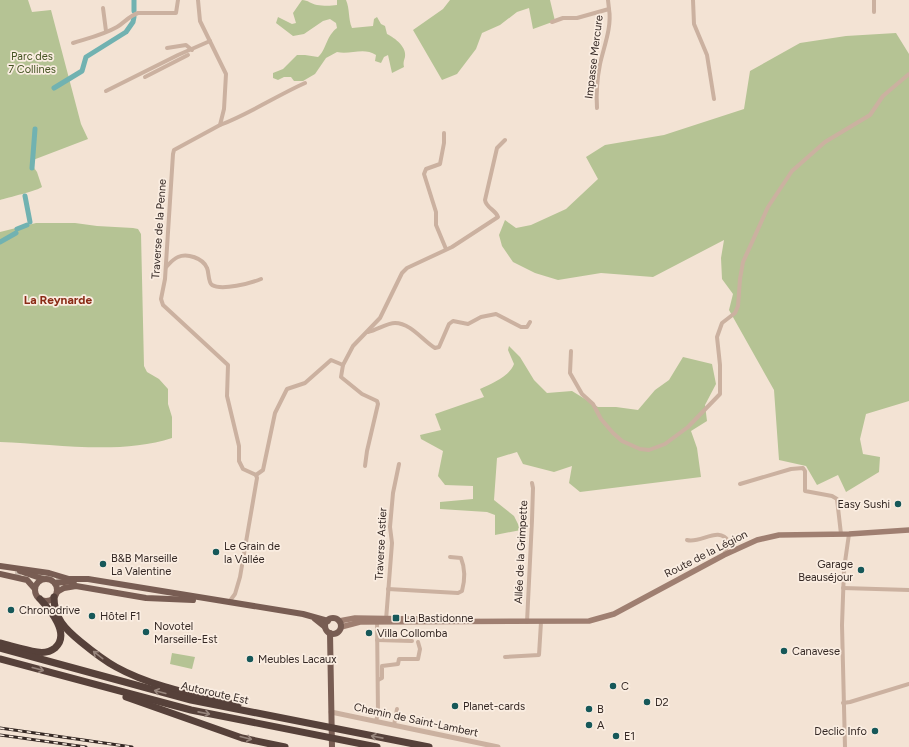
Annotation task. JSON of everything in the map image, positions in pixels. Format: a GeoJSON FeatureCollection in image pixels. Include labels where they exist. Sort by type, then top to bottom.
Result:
{"type":"FeatureCollection","features":[{"type":"Feature","properties":{"kind":"highway"},"geometry":{"type":"LineString","coordinates":[[56,595],[54,608],[59,619],[77,638],[101,658],[116,667],[138,677],[180,690],[312,725]]}},
{"type":"Feature","properties":{"kind":"highway"},"geometry":{"type":"LineString","coordinates":[[0,643],[37,652],[50,651],[55,647],[60,638],[60,628],[40,599]]}},
{"type":"Feature","properties":{"kind":"highway","name":"Autoroute Est"},"geometry":{"type":"LineString","coordinates":[[0,648],[191,700],[429,747]]}},
{"type":"Feature","properties":{"kind":"highway","name":"Autoroute Est"},"geometry":{"type":"LineString","coordinates":[[0,659],[191,710],[377,747]]}},
{"type":"Feature","properties":{"kind":"highway"},"geometry":{"type":"LineString","coordinates":[[76,680],[242,738],[285,747]]}},
{"type":"Feature","properties":{"kind":"main road","name":"Route de la Légion"},"geometry":{"type":"LineString","coordinates":[[340,624],[355,618],[436,622],[567,623],[589,621],[614,614],[724,555],[757,540],[779,535],[849,534],[909,530]]}},
{"type":"Feature","properties":{"kind":"main road"},"geometry":{"type":"LineString","coordinates":[[0,566],[49,573],[69,579],[80,578],[226,603],[314,619],[327,624]]}},
{"type":"Feature","properties":{"kind":"main road"},"geometry":{"type":"LineString","coordinates":[[10,568],[55,582],[80,580],[99,582]]}},
{"type":"Feature","properties":{"kind":"main road"},"geometry":{"type":"LineString","coordinates":[[0,571],[15,573]]}},
{"type":"Feature","properties":{"kind":"main road"},"geometry":{"type":"LineString","coordinates":[[0,574],[26,580],[35,589],[40,599],[47,601],[64,588],[76,586],[146,598],[188,599]]}},
{"type":"Feature","properties":{"kind":"main road"},"geometry":{"type":"LineString","coordinates":[[35,589],[39,581],[43,579]]}},
{"type":"Feature","properties":{"kind":"main road"},"geometry":{"type":"LineString","coordinates":[[55,582],[56,595]]}},
{"type":"Feature","properties":{"kind":"main road"},"geometry":{"type":"LineString","coordinates":[[93,586],[188,599],[238,603],[315,616],[327,624],[330,634],[332,747]]}},
{"type":"Feature","properties":{"kind":"main road"},"geometry":{"type":"LineString","coordinates":[[327,624],[335,619],[340,624],[336,634],[330,634]]}},
{"type":"Feature","properties":{"kind":"street"},"geometry":{"type":"LineString","coordinates":[[73,43],[102,35],[106,31],[118,27],[132,15],[138,13],[176,13],[178,0]]}},
{"type":"Feature","properties":{"kind":"street"},"geometry":{"type":"LineString","coordinates":[[198,0],[200,21],[226,74],[224,109],[220,125]]}},
{"type":"Feature","properties":{"kind":"street","name":"Impasse Mercure"},"geometry":{"type":"LineString","coordinates":[[597,108],[596,94],[600,66],[610,18],[608,0]]}},
{"type":"Feature","properties":{"kind":"street"},"geometry":{"type":"LineString","coordinates":[[693,0],[694,24],[707,55],[714,99]]}},
{"type":"Feature","properties":{"kind":"street"},"geometry":{"type":"LineString","coordinates":[[874,0],[874,12]]}},
{"type":"Feature","properties":{"kind":"street"},"geometry":{"type":"LineString","coordinates":[[103,8],[106,31]]}},
{"type":"Feature","properties":{"kind":"street"},"geometry":{"type":"LineString","coordinates":[[552,22],[563,18],[577,18],[609,9]]}},
{"type":"Feature","properties":{"kind":"street"},"geometry":{"type":"LineString","coordinates":[[106,92],[178,55],[210,41]]}},
{"type":"Feature","properties":{"kind":"street"},"geometry":{"type":"LineString","coordinates":[[167,48],[186,45],[192,50]]}},
{"type":"Feature","properties":{"kind":"street"},"geometry":{"type":"LineString","coordinates":[[145,77],[188,54],[192,50]]}},
{"type":"Feature","properties":{"kind":"street"},"geometry":{"type":"LineString","coordinates":[[571,351],[570,373],[575,382],[582,394],[593,404],[601,419],[622,441],[640,449],[649,450],[665,444],[688,427],[720,394],[720,365],[717,337],[719,329],[729,316],[735,312],[738,306],[743,262],[771,200],[792,171],[825,142],[870,115],[883,96],[909,74]]}},
{"type":"Feature","properties":{"kind":"street"},"geometry":{"type":"LineString","coordinates":[[220,125],[241,117],[268,100],[305,83]]}},
{"type":"Feature","properties":{"kind":"street","name":"Traverse de la Penne"},"geometry":{"type":"LineString","coordinates":[[220,125],[174,150],[166,267],[161,299],[163,305],[228,365],[227,396],[239,446],[238,461],[243,469],[256,475]]}},
{"type":"Feature","properties":{"kind":"street"},"geometry":{"type":"LineString","coordinates":[[444,133],[444,143],[440,164],[426,169],[424,174],[436,212],[436,225],[446,249]]}},
{"type":"Feature","properties":{"kind":"street"},"geometry":{"type":"LineString","coordinates":[[365,466],[378,404],[377,401],[362,394],[341,377],[343,365],[353,346],[380,318],[402,273],[407,268],[446,249],[498,217],[497,214],[485,204],[485,200],[498,144],[505,140]]}},
{"type":"Feature","properties":{"kind":"street"},"geometry":{"type":"LineString","coordinates":[[166,267],[174,258],[187,256],[195,258],[206,266],[210,282],[214,286],[240,286],[261,279]]}},
{"type":"Feature","properties":{"kind":"street"},"geometry":{"type":"LineString","coordinates":[[366,333],[399,323],[408,327],[435,348],[439,346],[449,324],[453,321],[468,324],[481,317],[496,314],[521,328],[527,327],[530,322]]}},
{"type":"Feature","properties":{"kind":"street"},"geometry":{"type":"LineString","coordinates":[[238,603],[235,594],[248,538],[257,482],[256,475],[263,470],[275,413],[287,389],[304,383],[331,360],[343,365]]}},
{"type":"Feature","properties":{"kind":"street","name":"Traverse Astier"},"geometry":{"type":"LineString","coordinates":[[386,620],[392,543],[390,526],[400,464]]}},
{"type":"Feature","properties":{"kind":"street"},"geometry":{"type":"LineString","coordinates":[[740,484],[791,469],[803,468],[805,472],[805,491],[832,496],[837,499],[841,534]]}},
{"type":"Feature","properties":{"kind":"street","name":"Allée de la Grimpette"},"geometry":{"type":"LineString","coordinates":[[527,622],[534,488],[532,482]]}},
{"type":"Feature","properties":{"kind":"street"},"geometry":{"type":"LineString","coordinates":[[687,540],[695,541],[717,534],[722,535],[729,542],[724,555]]}},
{"type":"Feature","properties":{"kind":"street"},"geometry":{"type":"LineString","coordinates":[[845,747],[842,654],[843,588],[849,534]]}},
{"type":"Feature","properties":{"kind":"street"},"geometry":{"type":"LineString","coordinates":[[388,589],[458,593],[462,591],[464,584],[464,565],[461,558],[450,557]]}},
{"type":"Feature","properties":{"kind":"street"},"geometry":{"type":"LineString","coordinates":[[843,588],[909,590]]}},
{"type":"Feature","properties":{"kind":"street"},"geometry":{"type":"LineString","coordinates":[[226,603],[235,594]]}},
{"type":"Feature","properties":{"kind":"street"},"geometry":{"type":"LineString","coordinates":[[376,721],[378,680],[377,620]]}},
{"type":"Feature","properties":{"kind":"street"},"geometry":{"type":"LineString","coordinates":[[505,657],[539,655],[541,622]]}},
{"type":"Feature","properties":{"kind":"street"},"geometry":{"type":"LineString","coordinates":[[377,640],[412,641]]}},
{"type":"Feature","properties":{"kind":"street"},"geometry":{"type":"LineString","coordinates":[[378,680],[382,678],[382,666],[398,664],[399,660],[403,658],[418,659],[420,649],[418,642]]}},
{"type":"Feature","properties":{"kind":"street"},"geometry":{"type":"LineString","coordinates":[[843,703],[909,684]]}},
{"type":"Feature","properties":{"kind":"street"},"geometry":{"type":"LineString","coordinates":[[394,726],[397,709]]}},
{"type":"Feature","properties":{"kind":"street","name":"Chemin de Saint-Lambert"},"geometry":{"type":"LineString","coordinates":[[331,714],[376,721],[498,747]]}},
{"type":"Feature","properties":{"kind":"green space","name":"Parc des 7 Collines"},"geometry":{"type":"Polygon","coordinates":[[[0,0],[28,0],[32,12],[51,10],[81,124],[88,139],[33,160],[32,165],[37,172],[42,187],[0,200],[0,0]]]}},
{"type":"Feature","properties":{"kind":"green space"},"geometry":{"type":"Polygon","coordinates":[[[302,0],[317,5],[327,6],[337,5],[337,0],[346,0],[352,28],[373,26],[374,19],[377,17],[381,24],[385,26],[387,34],[397,40],[402,46],[405,53],[404,67],[392,73],[388,55],[384,57],[381,63],[375,61],[376,55],[367,52],[337,52],[326,58],[315,74],[303,81],[294,81],[291,77],[284,77],[278,80],[273,78],[273,73],[283,69],[297,55],[318,57],[323,51],[333,31],[337,28],[336,23],[330,19],[323,21],[304,34],[293,36],[276,23],[278,17],[292,24],[296,23],[293,13],[302,0]]]}},
{"type":"Feature","properties":{"kind":"green space"},"geometry":{"type":"Polygon","coordinates":[[[450,0],[550,0],[555,21],[533,29],[529,8],[517,12],[500,25],[482,33],[476,49],[457,74],[442,80],[413,30],[443,9],[450,0]]]}},
{"type":"Feature","properties":{"kind":"green space"},"geometry":{"type":"Polygon","coordinates":[[[896,33],[909,54],[909,401],[866,414],[860,439],[863,454],[880,457],[879,472],[846,492],[838,475],[817,485],[806,466],[779,460],[774,390],[729,310],[733,294],[722,279],[721,258],[724,240],[653,277],[601,273],[558,280],[535,273],[513,262],[502,246],[499,235],[505,220],[516,228],[531,225],[566,209],[598,179],[586,157],[605,145],[664,135],[744,109],[750,71],[800,43],[846,36],[896,33]]]}},
{"type":"Feature","properties":{"kind":"green space"},"geometry":{"type":"Polygon","coordinates":[[[36,223],[75,223],[138,229],[141,234],[144,366],[147,372],[159,379],[168,389],[168,404],[172,417],[172,438],[131,446],[109,447],[0,442],[0,232],[36,223]]]}},
{"type":"Feature","properties":{"kind":"green space"},"geometry":{"type":"Polygon","coordinates":[[[509,346],[520,357],[534,380],[547,393],[572,391],[598,407],[616,407],[638,410],[655,390],[669,380],[683,357],[712,364],[716,384],[705,405],[707,421],[691,431],[697,448],[701,477],[580,492],[569,483],[572,466],[554,472],[523,464],[517,452],[497,458],[494,500],[514,516],[521,530],[495,535],[495,515],[487,512],[440,509],[440,502],[473,499],[473,486],[445,485],[438,476],[443,451],[421,439],[420,435],[441,430],[435,414],[484,397],[480,389],[495,382],[512,369],[514,364],[508,350],[509,346]]]}},
{"type":"Feature","properties":{"kind":"green space"},"geometry":{"type":"Polygon","coordinates":[[[172,653],[195,657],[192,669],[170,664],[172,653]]]}},
{"type":"Feature","properties":{"kind":"waterway"},"geometry":{"type":"LineString","coordinates":[[134,0],[134,11]]}},
{"type":"Feature","properties":{"kind":"waterway"},"geometry":{"type":"LineString","coordinates":[[54,88],[82,71],[86,57],[126,32],[133,22],[134,17]]}},
{"type":"Feature","properties":{"kind":"waterway"},"geometry":{"type":"LineString","coordinates":[[32,168],[35,129]]}},
{"type":"Feature","properties":{"kind":"waterway"},"geometry":{"type":"LineString","coordinates":[[25,196],[30,222]]}},
{"type":"Feature","properties":{"kind":"waterway"},"geometry":{"type":"LineString","coordinates":[[17,229],[27,225]]}},
{"type":"Feature","properties":{"kind":"waterway"},"geometry":{"type":"LineString","coordinates":[[0,242],[16,233]]}},
{"type":"Feature","properties":{"kind":"tunnel"},"geometry":{"type":"LineString","coordinates":[[15,573],[27,575]]}},
{"type":"Feature","properties":{"kind":"tunnel"},"geometry":{"type":"LineString","coordinates":[[38,577],[63,581]]}},
{"type":"Feature","properties":{"kind":"railway"},"geometry":{"type":"LineString","coordinates":[[0,728],[132,747]]}},
{"type":"Feature","properties":{"kind":"railway"},"geometry":{"type":"LineString","coordinates":[[0,735],[86,747]]}},
{"type":"Feature","properties":{"kind":"place","name":"Easy Sushi"},"geometry":{"type":"Point","coordinates":[898,504]}},
{"type":"Feature","properties":{"kind":"place","name":"Le Grain de la Vallée"},"geometry":{"type":"Point","coordinates":[216,552]}},
{"type":"Feature","properties":{"kind":"place","name":"B&B Marseille La Valentine"},"geometry":{"type":"Point","coordinates":[103,564]}},
{"type":"Feature","properties":{"kind":"place","name":"Garage Beauséjour"},"geometry":{"type":"Point","coordinates":[861,570]}},
{"type":"Feature","properties":{"kind":"place","name":"Chronodrive"},"geometry":{"type":"Point","coordinates":[11,610]}},
{"type":"Feature","properties":{"kind":"place","name":"Hôtel F1"},"geometry":{"type":"Point","coordinates":[92,616]}},
{"type":"Feature","properties":{"kind":"place","name":"La Bastidonne"},"geometry":{"type":"Point","coordinates":[396,618]}},
{"type":"Feature","properties":{"kind":"place","name":"Novotel Marseille-Est"},"geometry":{"type":"Point","coordinates":[146,632]}},
{"type":"Feature","properties":{"kind":"place","name":"Villa Collomba"},"geometry":{"type":"Point","coordinates":[369,633]}},
{"type":"Feature","properties":{"kind":"place","name":"Canavese"},"geometry":{"type":"Point","coordinates":[784,651]}},
{"type":"Feature","properties":{"kind":"place","name":"Meubles Lacaux"},"geometry":{"type":"Point","coordinates":[250,659]}},
{"type":"Feature","properties":{"kind":"place","name":"C"},"geometry":{"type":"Point","coordinates":[613,686]}},
{"type":"Feature","properties":{"kind":"place","name":"D2"},"geometry":{"type":"Point","coordinates":[647,702]}},
{"type":"Feature","properties":{"kind":"place","name":"Planet-cards"},"geometry":{"type":"Point","coordinates":[455,706]}},
{"type":"Feature","properties":{"kind":"place","name":"B"},"geometry":{"type":"Point","coordinates":[589,709]}},
{"type":"Feature","properties":{"kind":"place","name":"A"},"geometry":{"type":"Point","coordinates":[589,725]}},
{"type":"Feature","properties":{"kind":"place","name":"Declic Info"},"geometry":{"type":"Point","coordinates":[875,731]}},
{"type":"Feature","properties":{"kind":"place","name":"E1"},"geometry":{"type":"Point","coordinates":[616,736]}},
{"type":"Feature","properties":{"kind":"district","name":"La Reynarde"},"geometry":{"type":"Point","coordinates":[58,300]}}]}
